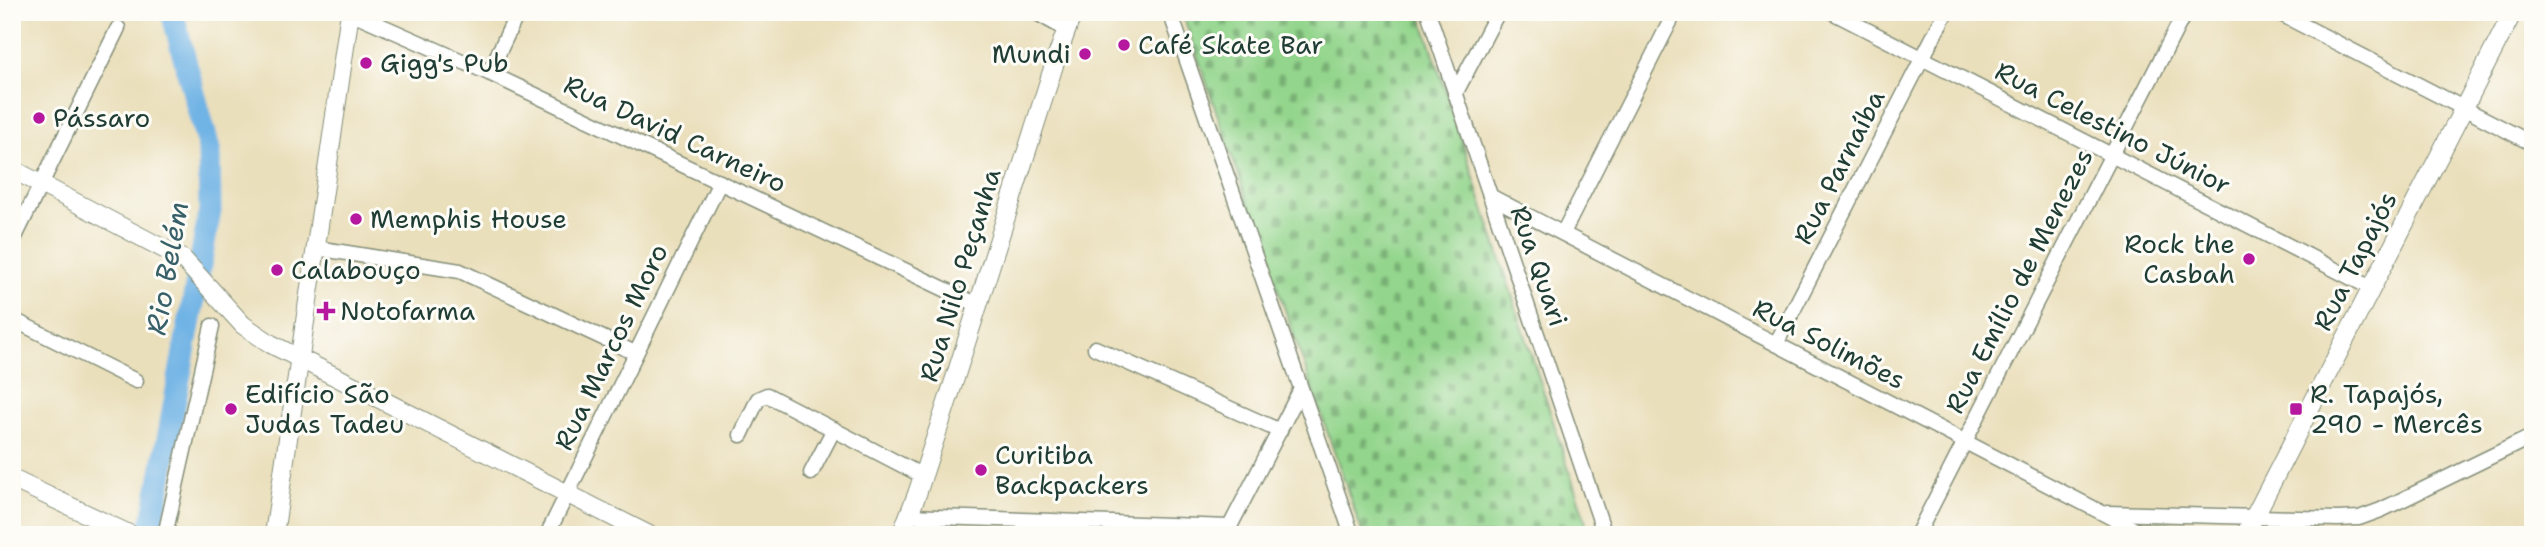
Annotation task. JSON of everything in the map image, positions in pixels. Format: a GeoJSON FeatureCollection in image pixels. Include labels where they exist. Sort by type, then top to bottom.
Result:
{"type":"FeatureCollection","features":[{"type":"Feature","properties":{"kind":"main road"},"geometry":{"type":"LineString","coordinates":[[274,535],[350,12]]}},
{"type":"Feature","properties":{"kind":"main road","name":"Rua Nilo Peçanha"},"geometry":{"type":"LineString","coordinates":[[901,535],[923,476],[1073,12]]}},
{"type":"Feature","properties":{"kind":"main road","name":"Rua Tapajós"},"geometry":{"type":"LineString","coordinates":[[2245,535],[2513,12]]}},
{"type":"Feature","properties":{"kind":"main road"},"geometry":{"type":"LineString","coordinates":[[12,169],[183,260],[243,325],[299,359],[649,535]]}},
{"type":"Feature","properties":{"kind":"main road"},"geometry":{"type":"LineString","coordinates":[[12,479],[124,533]]}},
{"type":"Feature","properties":{"kind":"street","name":"Rua David Carneiro"},"geometry":{"type":"LineString","coordinates":[[350,12],[489,73],[978,305]]}},
{"type":"Feature","properties":{"kind":"street"},"geometry":{"type":"LineString","coordinates":[[489,73],[518,12]]}},
{"type":"Feature","properties":{"kind":"street"},"geometry":{"type":"LineString","coordinates":[[1035,12],[1066,30]]}},
{"type":"Feature","properties":{"kind":"street"},"geometry":{"type":"LineString","coordinates":[[1170,12],[1352,535]]}},
{"type":"Feature","properties":{"kind":"street","name":"Rua Quari"},"geometry":{"type":"LineString","coordinates":[[1428,12],[1605,535]]}},
{"type":"Feature","properties":{"kind":"street"},"geometry":{"type":"LineString","coordinates":[[1455,94],[1498,12]]}},
{"type":"Feature","properties":{"kind":"street"},"geometry":{"type":"LineString","coordinates":[[1563,233],[1675,12]]}},
{"type":"Feature","properties":{"kind":"street","name":"Rua Celestino Júnior"},"geometry":{"type":"LineString","coordinates":[[1832,12],[2371,288]]}},
{"type":"Feature","properties":{"kind":"street","name":"Rua Parnaíba"},"geometry":{"type":"LineString","coordinates":[[1776,344],[1946,12]]}},
{"type":"Feature","properties":{"kind":"street","name":"Rua Emílio de Menezes"},"geometry":{"type":"LineString","coordinates":[[1917,535],[2185,12]]}},
{"type":"Feature","properties":{"kind":"street"},"geometry":{"type":"LineString","coordinates":[[2277,12],[2533,144]]}},
{"type":"Feature","properties":{"kind":"street"},"geometry":{"type":"LineString","coordinates":[[12,243],[118,27]]}},
{"type":"Feature","properties":{"kind":"street","name":"Rua Marcos Moro"},"geometry":{"type":"LineString","coordinates":[[547,535],[720,182]]}},
{"type":"Feature","properties":{"kind":"street","name":"Rua Solimões"},"geometry":{"type":"LineString","coordinates":[[1490,196],[2145,535]]}},
{"type":"Feature","properties":{"kind":"street"},"geometry":{"type":"LineString","coordinates":[[316,248],[460,271],[635,353]]}},
{"type":"Feature","properties":{"kind":"street"},"geometry":{"type":"LineString","coordinates":[[12,319],[136,381]]}},
{"type":"Feature","properties":{"kind":"street"},"geometry":{"type":"LineString","coordinates":[[165,535],[212,326]]}},
{"type":"Feature","properties":{"kind":"street"},"geometry":{"type":"LineString","coordinates":[[1095,348],[1280,431]]}},
{"type":"Feature","properties":{"kind":"street"},"geometry":{"type":"LineString","coordinates":[[909,516],[1228,531],[1301,389]]}},
{"type":"Feature","properties":{"kind":"street"},"geometry":{"type":"LineString","coordinates":[[741,436],[758,399],[766,395],[923,476]]}},
{"type":"Feature","properties":{"kind":"street"},"geometry":{"type":"LineString","coordinates":[[811,473],[834,429]]}},
{"type":"Feature","properties":{"kind":"street"},"geometry":{"type":"LineString","coordinates":[[2102,513],[2358,518],[2382,510],[2532,437]]}},
{"type":"Feature","properties":{"kind":"green space"},"geometry":{"type":"Polygon","coordinates":[[[1182,12],[1420,12],[1590,535],[1363,535],[1182,12]]]}},
{"type":"Feature","properties":{"kind":"green space"},"geometry":{"type":"Polygon","coordinates":[[[2130,520],[2234,527],[2230,535],[2159,535],[2130,520]]]}},
{"type":"Feature","properties":{"kind":"waterway","name":"Rio Belém"},"geometry":{"type":"LineString","coordinates":[[147,535],[154,515],[210,211],[209,149],[172,12]]}},
{"type":"Feature","properties":{"kind":"place","name":"Café Skate Bar"},"geometry":{"type":"Point","coordinates":[1124,45]}},
{"type":"Feature","properties":{"kind":"place","name":"Mundi"},"geometry":{"type":"Point","coordinates":[1085,54]}},
{"type":"Feature","properties":{"kind":"place","name":"Gigg's Pub"},"geometry":{"type":"Point","coordinates":[366,63]}},
{"type":"Feature","properties":{"kind":"place","name":"Pássaro"},"geometry":{"type":"Point","coordinates":[39,118]}},
{"type":"Feature","properties":{"kind":"place","name":"Memphis House"},"geometry":{"type":"Point","coordinates":[356,219]}},
{"type":"Feature","properties":{"kind":"place","name":"Rock the Casbah"},"geometry":{"type":"Point","coordinates":[2249,259]}},
{"type":"Feature","properties":{"kind":"place","name":"Calabouço"},"geometry":{"type":"Point","coordinates":[277,270]}},
{"type":"Feature","properties":{"kind":"place","name":"Notofarma"},"geometry":{"type":"Point","coordinates":[326,311]}},
{"type":"Feature","properties":{"kind":"place","name":"Edifício São Judas Tadeu"},"geometry":{"type":"Point","coordinates":[231,409]}},
{"type":"Feature","properties":{"kind":"place","name":"R. Tapajós, 290 - Mercês"},"geometry":{"type":"Point","coordinates":[2296,409]}},
{"type":"Feature","properties":{"kind":"place","name":"Curitiba Backpackers"},"geometry":{"type":"Point","coordinates":[981,470]}}]}
